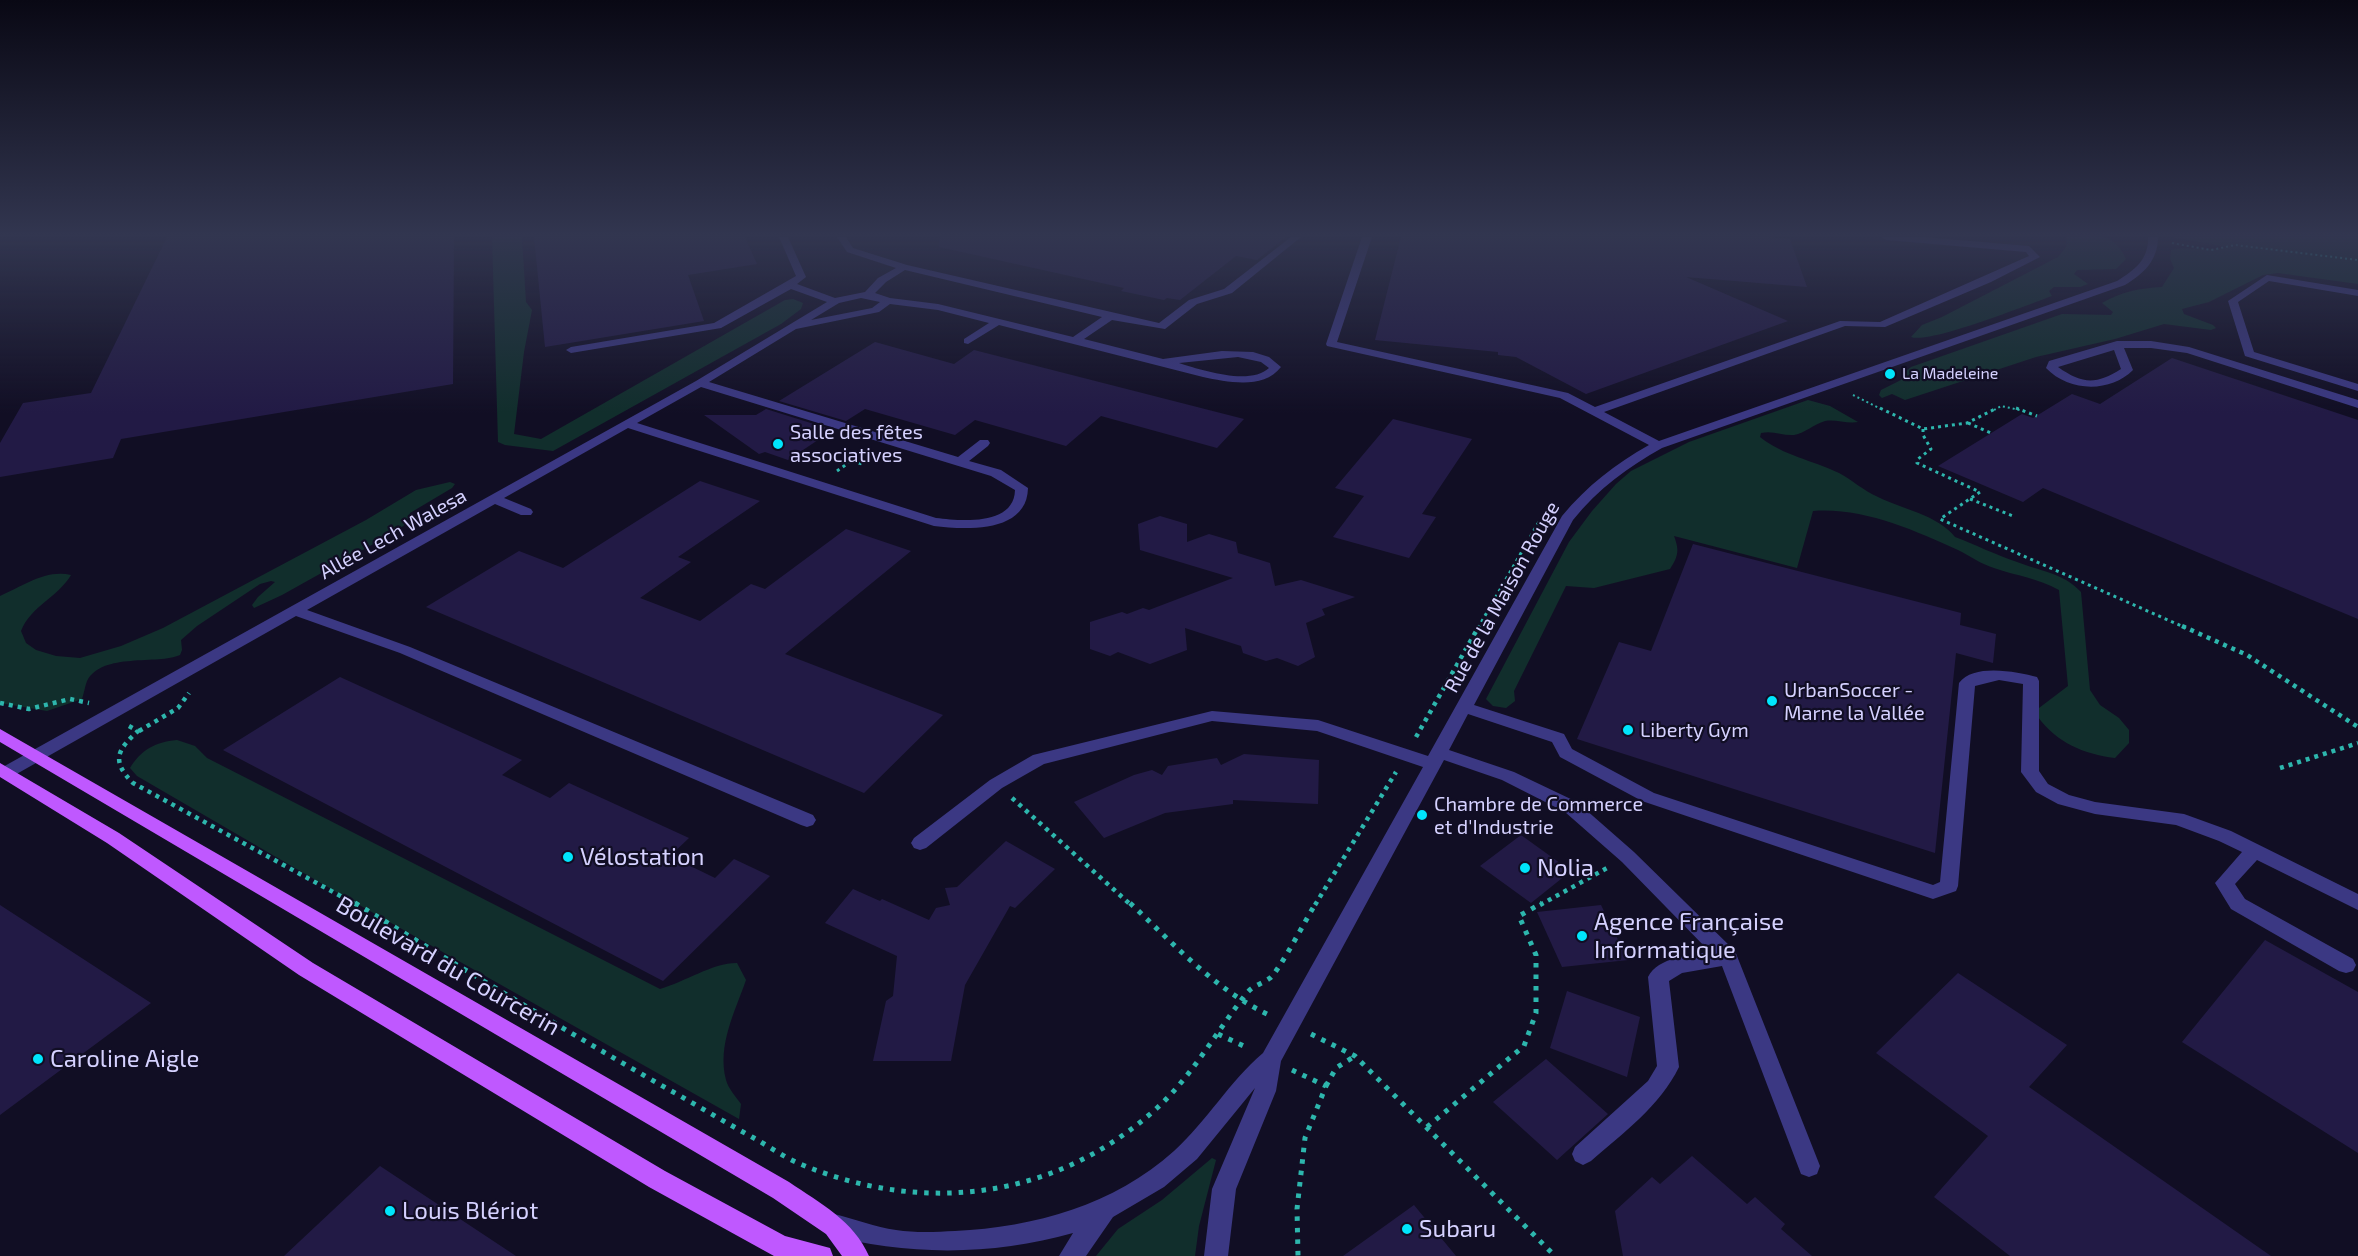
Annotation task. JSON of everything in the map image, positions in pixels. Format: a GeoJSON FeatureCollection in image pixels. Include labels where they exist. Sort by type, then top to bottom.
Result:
{"type":"FeatureCollection","features":[{"type":"Feature","properties":{"kind":"main road","name":"Boulevard du Courcerin"},"geometry":{"type":"LineString","coordinates":[[0,735],[781,1190],[834,1226],[857,1256]]}},
{"type":"Feature","properties":{"kind":"main road"},"geometry":{"type":"LineString","coordinates":[[3,770],[114,838],[306,969],[657,1179],[781,1247],[821,1256]]}},
{"type":"Feature","properties":{"kind":"street"},"geometry":{"type":"LineString","coordinates":[[571,351],[717,326],[771,296]]}},
{"type":"Feature","properties":{"kind":"street"},"geometry":{"type":"LineString","coordinates":[[820,296],[835,301]]}},
{"type":"Feature","properties":{"kind":"street","name":"Allée Lech Walesa"},"geometry":{"type":"LineString","coordinates":[[3,770],[35,756],[295,611],[700,383],[835,301],[850,296]]}},
{"type":"Feature","properties":{"kind":"street"},"geometry":{"type":"LineString","coordinates":[[873,296],[888,301],[938,307],[998,321],[1203,374],[1233,379],[1256,378],[1270,374],[1275,367],[1269,360],[1254,354],[1241,353],[1163,362]]}},
{"type":"Feature","properties":{"kind":"street"},"geometry":{"type":"LineString","coordinates":[[1024,296],[1161,327],[1193,302],[1213,296]]}},
{"type":"Feature","properties":{"kind":"street"},"geometry":{"type":"LineString","coordinates":[[1347,296],[1331,344],[1564,395],[1658,445]]}},
{"type":"Feature","properties":{"kind":"street"},"geometry":{"type":"LineString","coordinates":[[1596,411],[1844,323],[1881,325],[1950,296]]}},
{"type":"Feature","properties":{"kind":"street","name":"Rue de la Maison Rouge"},"geometry":{"type":"LineString","coordinates":[[1271,1060],[1567,519],[1599,481],[1658,445],[2091,296]]}},
{"type":"Feature","properties":{"kind":"street"},"geometry":{"type":"LineString","coordinates":[[2241,296],[2233,301],[2249,354],[2358,388]]}},
{"type":"Feature","properties":{"kind":"street","name":"Allée Lech Walesa"},"geometry":{"type":"LineString","coordinates":[[797,326],[875,310],[888,301]]}},
{"type":"Feature","properties":{"kind":"street"},"geometry":{"type":"LineString","coordinates":[[1076,340],[1110,316]]}},
{"type":"Feature","properties":{"kind":"street"},"geometry":{"type":"LineString","coordinates":[[968,341],[998,321]]}},
{"type":"Feature","properties":{"kind":"street"},"geometry":{"type":"LineString","coordinates":[[2117,344],[2127,370],[2104,384],[2076,380],[2052,368],[2053,363],[2117,344],[2157,344],[2189,350],[2358,405]]}},
{"type":"Feature","properties":{"kind":"street"},"geometry":{"type":"LineString","coordinates":[[627,424],[934,522],[954,526],[994,520],[1010,515],[1020,506],[1024,497],[1022,488],[1012,480],[700,383]]}},
{"type":"Feature","properties":{"kind":"street"},"geometry":{"type":"LineString","coordinates":[[960,462],[984,443]]}},
{"type":"Feature","properties":{"kind":"street"},"geometry":{"type":"LineString","coordinates":[[494,499],[526,512]]}},
{"type":"Feature","properties":{"kind":"street"},"geometry":{"type":"LineString","coordinates":[[295,611],[405,650],[807,820]]}},
{"type":"Feature","properties":{"kind":"street"},"geometry":{"type":"LineString","coordinates":[[1464,707],[1558,738],[1566,753],[1648,797],[1933,892],[1949,886],[1967,683],[1986,675],[2011,676],[2031,681],[2030,772],[2042,788],[2064,800],[2095,808],[2178,819],[2225,836],[2358,903]]}},
{"type":"Feature","properties":{"kind":"street"},"geometry":{"type":"LineString","coordinates":[[920,843],[996,784],[1039,759],[1212,716],[1318,726],[1406,754],[1435,758],[1508,776],[1571,807],[1628,857],[1728,957],[1809,1166]]}},
{"type":"Feature","properties":{"kind":"street"},"geometry":{"type":"LineString","coordinates":[[2254,851],[2224,883],[2238,904],[2346,965]]}},
{"type":"Feature","properties":{"kind":"street"},"geometry":{"type":"LineString","coordinates":[[1583,1154],[1656,1088],[1668,1067],[1658,977],[1678,966],[1728,957]]}},
{"type":"Feature","properties":{"kind":"street"},"geometry":{"type":"LineString","coordinates":[[834,1226],[897,1242],[941,1244],[999,1239],[1050,1230],[1104,1211],[1147,1186],[1179,1162],[1206,1134],[1247,1081],[1271,1060]]}},
{"type":"Feature","properties":{"kind":"street"},"geometry":{"type":"LineString","coordinates":[[1216,1256],[1224,1189],[1239,1147],[1265,1091],[1271,1060]]}},
{"type":"Feature","properties":{"kind":"street"},"geometry":{"type":"LineString","coordinates":[[1071,1256],[1104,1211]]}},
{"type":"Feature","properties":{"kind":"path"},"geometry":{"type":"LineString","coordinates":[[1850,393],[1923,429],[1967,423],[2001,406],[2013,407],[2037,416]]}},
{"type":"Feature","properties":{"kind":"path"},"geometry":{"type":"LineString","coordinates":[[1967,423],[1991,433]]}},
{"type":"Feature","properties":{"kind":"path"},"geometry":{"type":"LineString","coordinates":[[1923,429],[1923,435],[1931,449],[1918,459],[1917,463],[1980,492],[1941,519],[2247,655],[2358,727]]}},
{"type":"Feature","properties":{"kind":"path"},"geometry":{"type":"LineString","coordinates":[[818,485],[883,439]]}},
{"type":"Feature","properties":{"kind":"path"},"geometry":{"type":"LineString","coordinates":[[852,461],[865,465]]}},
{"type":"Feature","properties":{"kind":"path"},"geometry":{"type":"LineString","coordinates":[[1970,499],[2013,516]]}},
{"type":"Feature","properties":{"kind":"path"},"geometry":{"type":"LineString","coordinates":[[0,703],[15,707],[37,708],[68,699],[82,699],[138,731],[124,744],[118,763],[123,774],[133,783],[338,893],[535,1013],[796,1162],[830,1175],[909,1192],[932,1194],[985,1192],[1020,1185],[1066,1168],[1126,1135],[1149,1116],[1184,1080],[1251,988],[1271,977],[1406,754],[1543,516]]}},
{"type":"Feature","properties":{"kind":"path"},"geometry":{"type":"LineString","coordinates":[[2280,768],[2358,743]]}},
{"type":"Feature","properties":{"kind":"path"},"geometry":{"type":"LineString","coordinates":[[996,784],[1083,860],[1208,977],[1241,1002],[1356,1056],[1555,1256]]}},
{"type":"Feature","properties":{"kind":"path"},"geometry":{"type":"LineString","coordinates":[[1426,1127],[1524,1046],[1536,1013],[1536,955],[1519,916],[1561,891],[1628,857]]}},
{"type":"Feature","properties":{"kind":"path"},"geometry":{"type":"LineString","coordinates":[[1218,1034],[1326,1086]]}},
{"type":"Feature","properties":{"kind":"path"},"geometry":{"type":"LineString","coordinates":[[1298,1256],[1297,1209],[1305,1138],[1326,1086],[1336,1068],[1356,1056]]}},
{"type":"Feature","properties":{"kind":"green space"},"geometry":{"type":"Polygon","coordinates":[[[494,296],[526,296],[526,302],[532,310],[524,352],[514,434],[541,439],[785,300],[793,299],[803,303],[801,309],[781,324],[553,451],[505,445],[498,442],[494,296]]]}},
{"type":"Feature","properties":{"kind":"green space"},"geometry":{"type":"Polygon","coordinates":[[[1983,296],[2052,296],[1938,335],[1911,337],[1922,325],[1983,296]]]}},
{"type":"Feature","properties":{"kind":"green space"},"geometry":{"type":"Polygon","coordinates":[[[2116,296],[2222,296],[2209,302],[2182,309],[2184,314],[2216,328],[2211,330],[2164,324],[2115,339],[2036,357],[1905,400],[1892,394],[1882,398],[1879,395],[1881,390],[1901,380],[1904,373],[1911,367],[2062,314],[2111,315],[2113,312],[2102,303],[2116,296]]]}},
{"type":"Feature","properties":{"kind":"green space"},"geometry":{"type":"Polygon","coordinates":[[[1808,400],[1830,406],[1858,422],[1825,421],[1794,435],[1765,432],[1761,433],[1760,437],[1788,453],[1839,473],[1878,497],[1939,523],[1955,537],[2059,577],[2081,592],[2090,690],[2100,705],[2119,718],[2129,730],[2129,743],[2115,758],[2093,754],[2072,746],[2054,734],[2038,717],[2039,708],[2068,686],[2059,590],[1989,566],[1906,528],[1869,516],[1831,511],[1813,511],[1797,568],[1674,536],[1677,552],[1670,569],[1594,588],[1566,586],[1514,691],[1515,701],[1506,708],[1493,706],[1486,699],[1569,542],[1616,484],[1631,471],[1689,442],[1808,400]]]}},
{"type":"Feature","properties":{"kind":"green space"},"geometry":{"type":"Polygon","coordinates":[[[450,482],[455,484],[452,488],[410,513],[406,524],[393,533],[282,595],[254,608],[252,605],[258,597],[275,582],[260,584],[197,626],[181,640],[180,655],[105,666],[94,672],[87,681],[82,699],[47,711],[0,703],[0,596],[26,583],[53,574],[71,575],[59,590],[31,615],[21,631],[26,643],[36,650],[56,656],[80,658],[121,646],[163,628],[366,520],[416,490],[450,482]]]}},
{"type":"Feature","properties":{"kind":"green space"},"geometry":{"type":"Polygon","coordinates":[[[177,740],[195,746],[207,758],[660,989],[708,969],[737,963],[746,980],[728,1029],[724,1067],[727,1083],[741,1104],[739,1119],[338,893],[137,776],[130,768],[149,748],[177,740]]]}},
{"type":"Feature","properties":{"kind":"green space"},"geometry":{"type":"Polygon","coordinates":[[[1212,1158],[1216,1160],[1199,1226],[1195,1256],[1096,1256],[1118,1229],[1162,1200],[1212,1158]]]}},
{"type":"Feature","properties":{"kind":"building"},"geometry":{"type":"Polygon","coordinates":[[[138,296],[454,296],[453,384],[121,439],[113,458],[0,477],[0,443],[23,403],[91,393],[138,296]]]}},
{"type":"Feature","properties":{"kind":"building"},"geometry":{"type":"Polygon","coordinates":[[[540,296],[695,296],[704,321],[545,347],[540,296]]]}},
{"type":"Feature","properties":{"kind":"building"},"geometry":{"type":"Polygon","coordinates":[[[1143,296],[1186,296],[1180,300],[1167,298],[1164,300],[1143,296]]]}},
{"type":"Feature","properties":{"kind":"building"},"geometry":{"type":"Polygon","coordinates":[[[1386,296],[1729,296],[1788,321],[1586,394],[1516,357],[1498,355],[1498,352],[1375,340],[1386,296]]]}},
{"type":"Feature","properties":{"kind":"building"},"geometry":{"type":"Polygon","coordinates":[[[875,342],[954,364],[974,350],[1244,419],[1217,448],[1101,416],[1066,446],[975,420],[955,435],[865,409],[846,421],[779,401],[875,342]]]}},
{"type":"Feature","properties":{"kind":"building"},"geometry":{"type":"Polygon","coordinates":[[[2172,358],[2358,420],[2358,619],[2043,488],[2023,502],[1938,466],[2022,414],[2033,418],[2072,394],[2100,404],[2172,358]]]}},
{"type":"Feature","properties":{"kind":"building","name":"Salle des fêtes associatives"},"geometry":{"type":"Polygon","coordinates":[[[766,409],[833,430],[788,460],[765,452],[759,454],[704,415],[756,415],[766,409]]]}},
{"type":"Feature","properties":{"kind":"building"},"geometry":{"type":"Polygon","coordinates":[[[1393,419],[1472,439],[1422,514],[1436,517],[1409,558],[1333,537],[1364,496],[1335,488],[1393,419]]]}},
{"type":"Feature","properties":{"kind":"building"},"geometry":{"type":"Polygon","coordinates":[[[700,481],[760,501],[678,557],[691,562],[640,598],[700,621],[751,584],[765,589],[846,529],[911,551],[785,654],[943,715],[864,793],[426,607],[519,551],[563,568],[700,481]]]}},
{"type":"Feature","properties":{"kind":"building"},"geometry":{"type":"Polygon","coordinates":[[[1160,516],[1187,524],[1187,542],[1209,534],[1236,542],[1238,553],[1270,563],[1275,586],[1301,580],[1355,597],[1322,609],[1325,615],[1306,623],[1315,657],[1298,666],[1277,658],[1266,661],[1243,653],[1241,646],[1185,628],[1187,650],[1150,664],[1118,652],[1110,656],[1090,649],[1090,622],[1122,612],[1127,614],[1143,608],[1149,610],[1233,578],[1140,550],[1138,524],[1160,516]]]}},
{"type":"Feature","properties":{"kind":"building","name":"UrbanSoccer - Marne la Vallée"},"geometry":{"type":"Polygon","coordinates":[[[1693,544],[1961,613],[1960,625],[1996,634],[1993,663],[1956,653],[1935,853],[1577,739],[1619,642],[1651,651],[1693,544]]]}},
{"type":"Feature","properties":{"kind":"building"},"geometry":{"type":"Polygon","coordinates":[[[340,677],[522,760],[502,775],[550,798],[569,783],[689,838],[670,856],[715,878],[734,859],[770,876],[663,981],[223,750],[340,677]]]}},
{"type":"Feature","properties":{"kind":"building"},"geometry":{"type":"Polygon","coordinates":[[[1244,754],[1319,760],[1318,804],[1233,800],[1233,804],[1165,813],[1104,838],[1074,802],[1134,775],[1152,770],[1162,775],[1168,766],[1217,758],[1221,765],[1244,754]]]}},
{"type":"Feature","properties":{"kind":"building","name":"Nolia"},"geometry":{"type":"Polygon","coordinates":[[[1521,835],[1571,871],[1531,903],[1480,866],[1521,835]]]}},
{"type":"Feature","properties":{"kind":"building"},"geometry":{"type":"Polygon","coordinates":[[[1006,841],[1055,869],[1015,908],[1010,906],[965,985],[951,1061],[873,1061],[886,1001],[893,996],[897,956],[825,923],[853,889],[929,920],[936,908],[950,905],[945,888],[957,887],[1006,841]]]}},
{"type":"Feature","properties":{"kind":"building","name":"Caroline Aigle"},"geometry":{"type":"Polygon","coordinates":[[[0,905],[151,1003],[0,1115],[0,905]]]}},
{"type":"Feature","properties":{"kind":"building","name":"Agence Française Informatique"},"geometry":{"type":"Polygon","coordinates":[[[1601,905],[1628,960],[1562,967],[1537,912],[1601,905]]]}},
{"type":"Feature","properties":{"kind":"building"},"geometry":{"type":"Polygon","coordinates":[[[2265,940],[2358,992],[2358,1153],[2182,1042],[2265,940]]]}},
{"type":"Feature","properties":{"kind":"building"},"geometry":{"type":"Polygon","coordinates":[[[1958,973],[2067,1045],[2029,1087],[2271,1256],[2010,1256],[1934,1197],[1988,1136],[1876,1053],[1958,973]]]}},
{"type":"Feature","properties":{"kind":"building"},"geometry":{"type":"Polygon","coordinates":[[[1567,991],[1640,1017],[1627,1077],[1550,1048],[1567,991]]]}},
{"type":"Feature","properties":{"kind":"building"},"geometry":{"type":"Polygon","coordinates":[[[1546,1059],[1608,1114],[1557,1160],[1493,1102],[1546,1059]]]}},
{"type":"Feature","properties":{"kind":"building"},"geometry":{"type":"Polygon","coordinates":[[[1692,1156],[1747,1204],[1755,1197],[1785,1224],[1781,1229],[1812,1256],[1623,1256],[1615,1211],[1652,1177],[1660,1184],[1692,1156]]]}},
{"type":"Feature","properties":{"kind":"building","name":"Louis Blériot"},"geometry":{"type":"Polygon","coordinates":[[[380,1166],[516,1256],[284,1256],[380,1166]]]}},
{"type":"Feature","properties":{"kind":"building","name":"Subaru"},"geometry":{"type":"Polygon","coordinates":[[[1414,1205],[1456,1256],[1343,1256],[1414,1205]]]}},
{"type":"Feature","properties":{"kind":"place","name":"La Madeleine"},"geometry":{"type":"Point","coordinates":[1890,374]}},
{"type":"Feature","properties":{"kind":"place","name":"Salle des fêtes associatives"},"geometry":{"type":"Point","coordinates":[778,444]}},
{"type":"Feature","properties":{"kind":"place","name":"UrbanSoccer - Marne la Vallée"},"geometry":{"type":"Point","coordinates":[1772,701]}},
{"type":"Feature","properties":{"kind":"place","name":"Liberty Gym"},"geometry":{"type":"Point","coordinates":[1628,730]}},
{"type":"Feature","properties":{"kind":"place","name":"Chambre de Commerce et d'Industrie"},"geometry":{"type":"Point","coordinates":[1422,815]}},
{"type":"Feature","properties":{"kind":"place","name":"Vélostation"},"geometry":{"type":"Point","coordinates":[568,857]}},
{"type":"Feature","properties":{"kind":"place","name":"Nolia"},"geometry":{"type":"Point","coordinates":[1525,868]}},
{"type":"Feature","properties":{"kind":"place","name":"Agence Française Informatique"},"geometry":{"type":"Point","coordinates":[1582,936]}},
{"type":"Feature","properties":{"kind":"place","name":"Caroline Aigle"},"geometry":{"type":"Point","coordinates":[38,1059]}},
{"type":"Feature","properties":{"kind":"place","name":"Louis Blériot"},"geometry":{"type":"Point","coordinates":[390,1211]}},
{"type":"Feature","properties":{"kind":"place","name":"Subaru"},"geometry":{"type":"Point","coordinates":[1407,1229]}}]}
